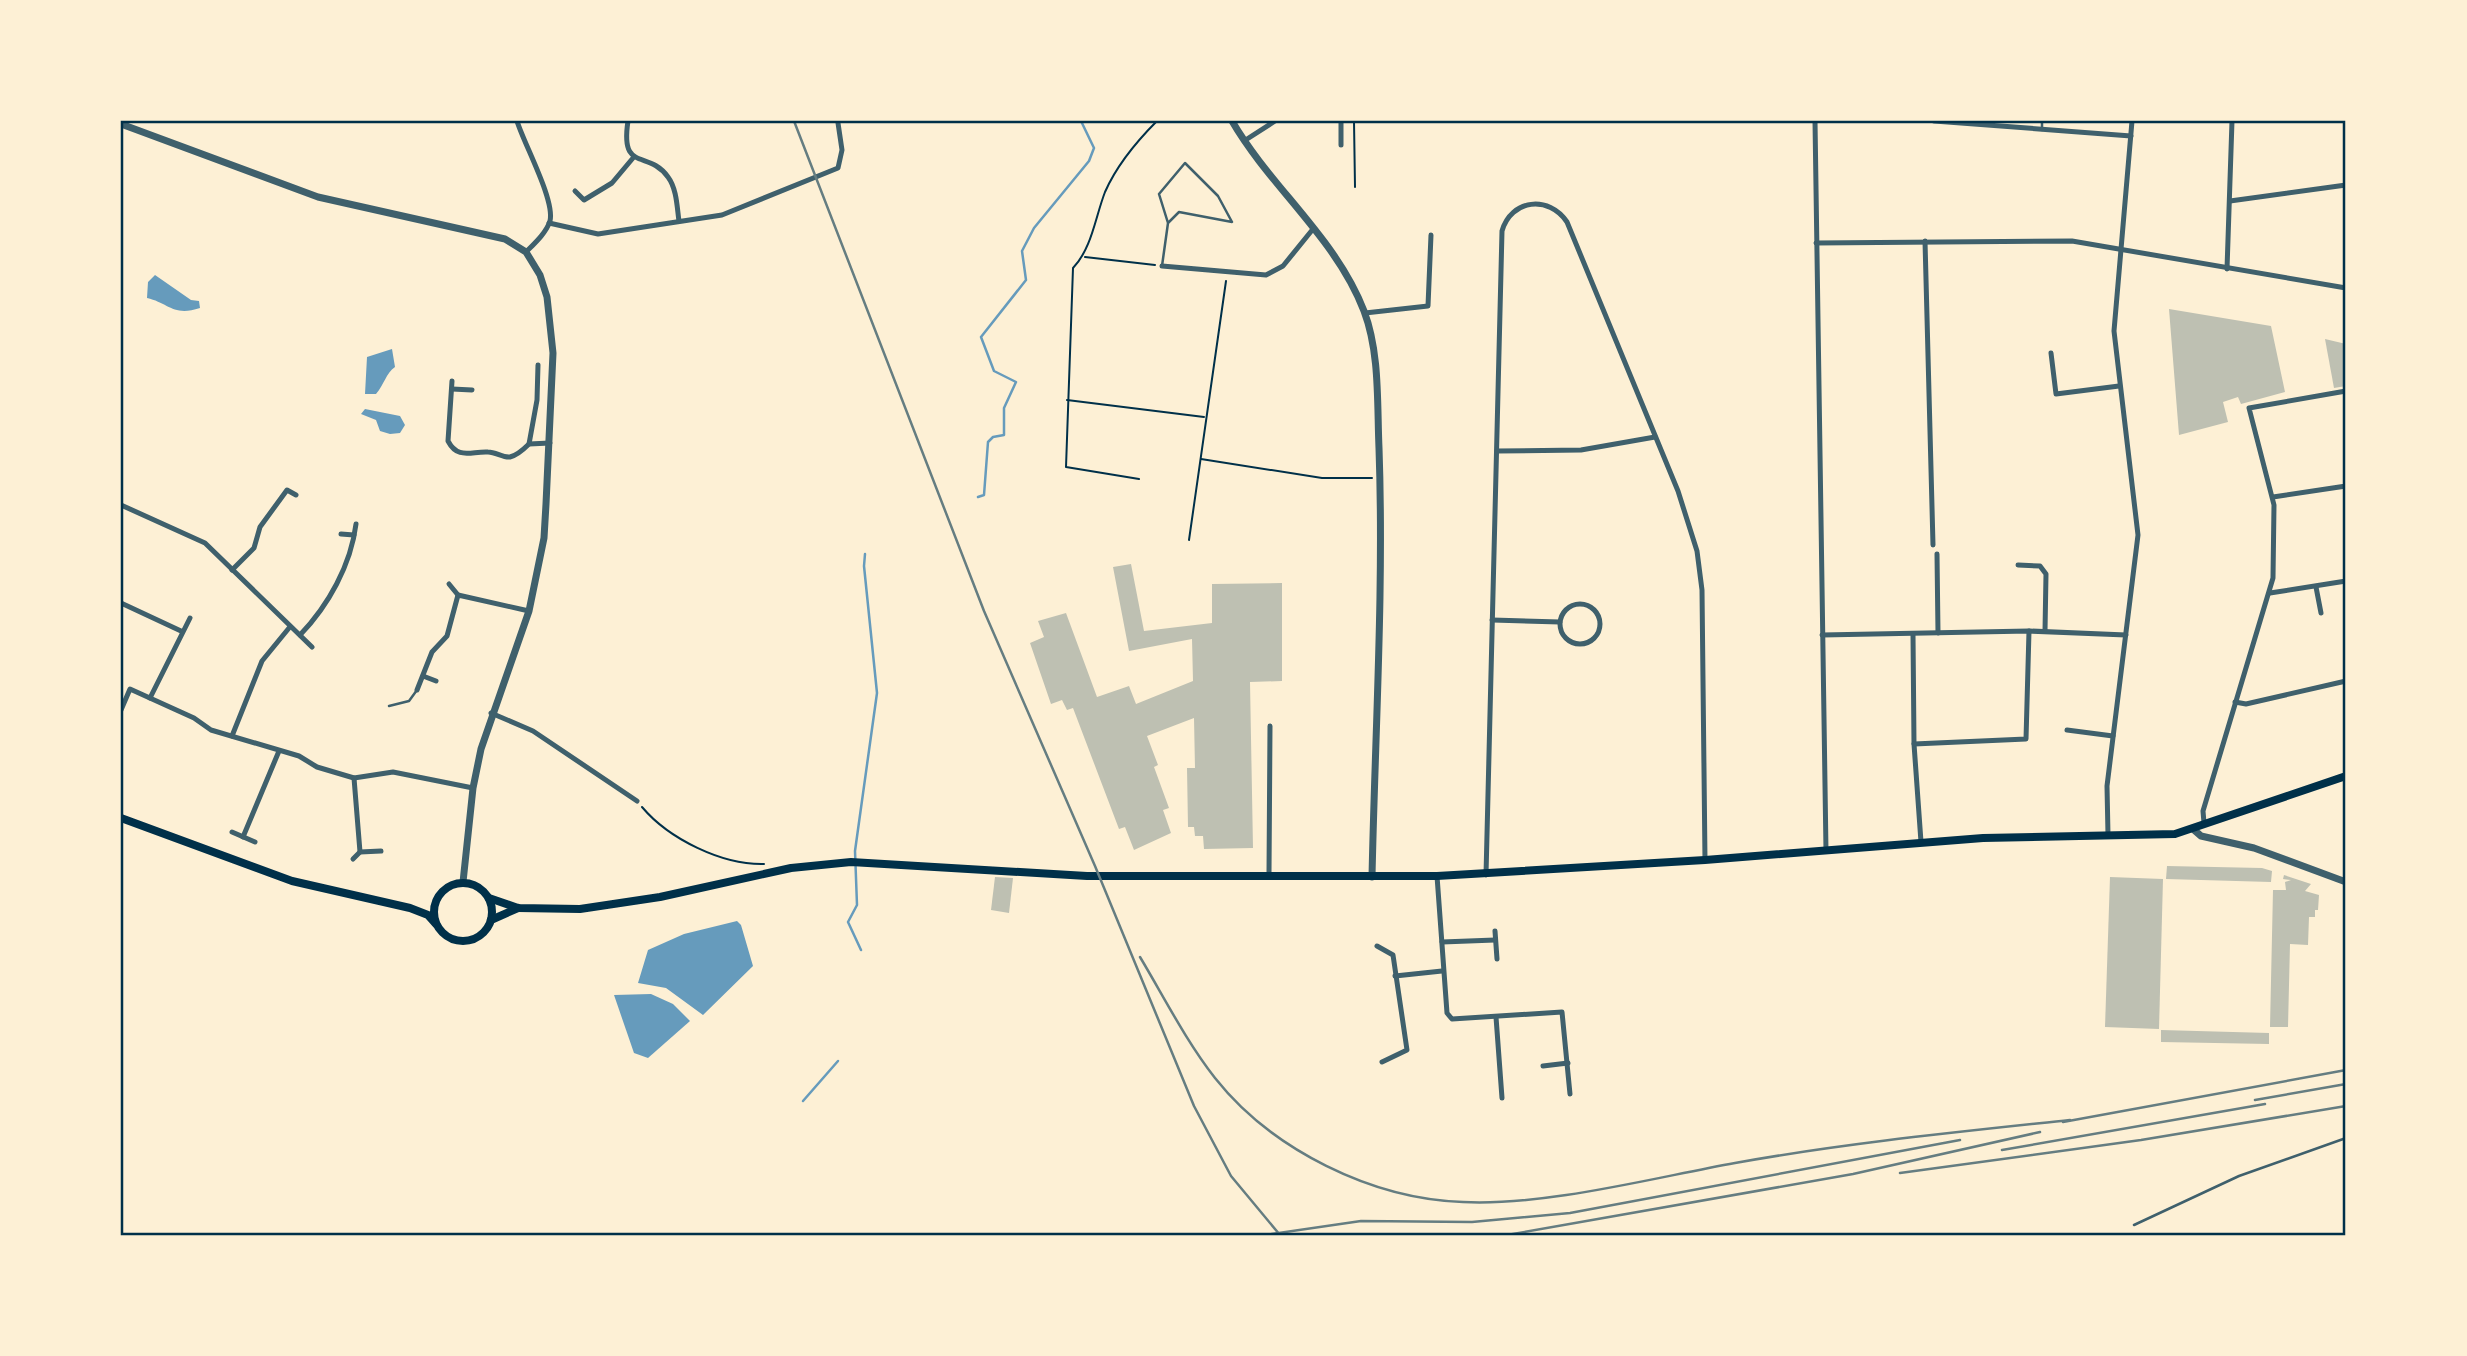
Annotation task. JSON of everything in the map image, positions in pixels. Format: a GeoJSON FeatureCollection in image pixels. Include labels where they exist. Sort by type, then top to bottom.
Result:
{"type":"FeatureCollection","features":[{"type":"Feature","properties":{"kind":"main road"},"geometry":{"type":"LineString","coordinates":[[436,924],[435,903],[446,888],[463,882],[482,890],[489,898],[518,908],[580,909],[632,902],[775,867],[855,862],[1114,876],[1486,875],[1921,842],[2175,834],[2346,776]]}},
{"type":"Feature","properties":{"kind":"main road"},"geometry":{"type":"LineString","coordinates":[[121,818],[292,881],[410,908],[428,915],[449,938],[469,940],[479,936],[491,920],[518,908]]}},
{"type":"Feature","properties":{"kind":"main road"},"geometry":{"type":"LineString","coordinates":[[489,898],[491,920]]}},
{"type":"Feature","properties":{"kind":"main road"},"geometry":{"type":"LineString","coordinates":[[410,908],[435,903]]}},
{"type":"Feature","properties":{"kind":"street"},"geometry":{"type":"LineString","coordinates":[[517,121],[548,202],[549,223],[526,252]]}},
{"type":"Feature","properties":{"kind":"street"},"geometry":{"type":"LineString","coordinates":[[628,121],[628,149],[633,158],[659,167],[670,178],[679,221]]}},
{"type":"Feature","properties":{"kind":"street"},"geometry":{"type":"LineString","coordinates":[[1233,121],[1244,141],[1332,250],[1365,313],[1376,383],[1380,478],[1372,877]]}},
{"type":"Feature","properties":{"kind":"street"},"geometry":{"type":"LineString","coordinates":[[1244,141],[1275,121]]}},
{"type":"Feature","properties":{"kind":"street"},"geometry":{"type":"LineString","coordinates":[[1341,121],[1341,145]]}},
{"type":"Feature","properties":{"kind":"street"},"geometry":{"type":"LineString","coordinates":[[1815,121],[1826,851]]}},
{"type":"Feature","properties":{"kind":"street"},"geometry":{"type":"LineString","coordinates":[[1934,121],[2006,124],[2042,130],[2131,135]]}},
{"type":"Feature","properties":{"kind":"street"},"geometry":{"type":"LineString","coordinates":[[2108,835],[2108,786],[2113,736],[2138,535],[2114,331],[2132,121]]}},
{"type":"Feature","properties":{"kind":"street"},"geometry":{"type":"LineString","coordinates":[[2227,269],[2234,121]]}},
{"type":"Feature","properties":{"kind":"street"},"geometry":{"type":"LineString","coordinates":[[549,223],[598,234],[722,215],[838,168],[842,150],[838,123]]}},
{"type":"Feature","properties":{"kind":"street"},"geometry":{"type":"LineString","coordinates":[[122,127],[318,197],[494,236],[526,252],[540,275],[550,315],[554,353],[544,538],[529,611],[491,713],[473,788],[463,882]]}},
{"type":"Feature","properties":{"kind":"street"},"geometry":{"type":"LineString","coordinates":[[575,191],[584,200],[596,195],[633,158]]}},
{"type":"Feature","properties":{"kind":"street"},"geometry":{"type":"LineString","coordinates":[[2230,201],[2346,185]]}},
{"type":"Feature","properties":{"kind":"street"},"geometry":{"type":"LineString","coordinates":[[1486,875],[1502,232],[1511,214],[1521,207],[1535,203],[1554,208],[1567,222],[1678,491],[1697,551],[1702,590],[1704,860]]}},
{"type":"Feature","properties":{"kind":"street"},"geometry":{"type":"LineString","coordinates":[[1162,266],[1227,274],[1272,274],[1283,266],[1313,229]]}},
{"type":"Feature","properties":{"kind":"street"},"geometry":{"type":"LineString","coordinates":[[1365,313],[1427,306],[1431,235]]}},
{"type":"Feature","properties":{"kind":"street"},"geometry":{"type":"LineString","coordinates":[[1925,241],[1933,545]]}},
{"type":"Feature","properties":{"kind":"street"},"geometry":{"type":"LineString","coordinates":[[1816,243],[2072,241],[2346,288]]}},
{"type":"Feature","properties":{"kind":"street"},"geometry":{"type":"LineString","coordinates":[[2051,353],[2056,394],[2119,386]]}},
{"type":"Feature","properties":{"kind":"street"},"geometry":{"type":"LineString","coordinates":[[452,381],[448,441],[457,452],[471,455],[486,452],[507,458],[520,453],[529,444],[537,400],[538,365]]}},
{"type":"Feature","properties":{"kind":"street"},"geometry":{"type":"LineString","coordinates":[[452,389],[472,390]]}},
{"type":"Feature","properties":{"kind":"street"},"geometry":{"type":"LineString","coordinates":[[2204,823],[2203,811],[2270,593],[2273,497],[2249,408],[2346,391]]}},
{"type":"Feature","properties":{"kind":"street"},"geometry":{"type":"LineString","coordinates":[[1497,452],[1581,450],[1655,437]]}},
{"type":"Feature","properties":{"kind":"street"},"geometry":{"type":"LineString","coordinates":[[529,444],[550,443]]}},
{"type":"Feature","properties":{"kind":"street"},"geometry":{"type":"LineString","coordinates":[[2273,497],[2346,486]]}},
{"type":"Feature","properties":{"kind":"street"},"geometry":{"type":"LineString","coordinates":[[232,570],[254,548],[260,527],[287,490],[296,495]]}},
{"type":"Feature","properties":{"kind":"street"},"geometry":{"type":"LineString","coordinates":[[121,505],[205,543],[220,554],[232,570],[289,628],[312,647]]}},
{"type":"Feature","properties":{"kind":"street"},"geometry":{"type":"LineString","coordinates":[[300,635],[312,622],[352,553],[356,524]]}},
{"type":"Feature","properties":{"kind":"street"},"geometry":{"type":"LineString","coordinates":[[341,534],[354,536]]}},
{"type":"Feature","properties":{"kind":"street"},"geometry":{"type":"LineString","coordinates":[[1937,554],[1938,633]]}},
{"type":"Feature","properties":{"kind":"street"},"geometry":{"type":"LineString","coordinates":[[2018,565],[2039,566],[2046,574],[2045,631]]}},
{"type":"Feature","properties":{"kind":"street"},"geometry":{"type":"LineString","coordinates":[[2270,593],[2346,581]]}},
{"type":"Feature","properties":{"kind":"street"},"geometry":{"type":"LineString","coordinates":[[450,584],[458,595],[529,611]]}},
{"type":"Feature","properties":{"kind":"street"},"geometry":{"type":"LineString","coordinates":[[2316,587],[2321,613]]}},
{"type":"Feature","properties":{"kind":"street"},"geometry":{"type":"LineString","coordinates":[[418,690],[432,652],[447,636],[458,595]]}},
{"type":"Feature","properties":{"kind":"street"},"geometry":{"type":"LineString","coordinates":[[121,603],[181,631]]}},
{"type":"Feature","properties":{"kind":"street"},"geometry":{"type":"LineString","coordinates":[[1578,604],[1595,611],[1600,623],[1592,639],[1581,643],[1564,635],[1560,622],[1566,611],[1578,604]]}},
{"type":"Feature","properties":{"kind":"street"},"geometry":{"type":"LineString","coordinates":[[150,698],[181,631],[190,618]]}},
{"type":"Feature","properties":{"kind":"street"},"geometry":{"type":"LineString","coordinates":[[1492,620],[1560,622]]}},
{"type":"Feature","properties":{"kind":"street"},"geometry":{"type":"LineString","coordinates":[[232,736],[262,661],[289,628]]}},
{"type":"Feature","properties":{"kind":"street"},"geometry":{"type":"LineString","coordinates":[[1822,635],[2029,631],[2126,635]]}},
{"type":"Feature","properties":{"kind":"street"},"geometry":{"type":"LineString","coordinates":[[1914,744],[2026,739],[2029,631]]}},
{"type":"Feature","properties":{"kind":"street"},"geometry":{"type":"LineString","coordinates":[[1913,634],[1914,744],[1921,842]]}},
{"type":"Feature","properties":{"kind":"street"},"geometry":{"type":"LineString","coordinates":[[423,677],[436,681]]}},
{"type":"Feature","properties":{"kind":"street"},"geometry":{"type":"LineString","coordinates":[[2235,702],[2246,704],[2346,681]]}},
{"type":"Feature","properties":{"kind":"street"},"geometry":{"type":"LineString","coordinates":[[121,710],[130,689],[194,718],[211,730],[279,751],[354,779],[393,772],[473,788]]}},
{"type":"Feature","properties":{"kind":"street"},"geometry":{"type":"LineString","coordinates":[[491,713],[533,731],[637,801]]}},
{"type":"Feature","properties":{"kind":"street"},"geometry":{"type":"LineString","coordinates":[[1269,874],[1270,726]]}},
{"type":"Feature","properties":{"kind":"street"},"geometry":{"type":"LineString","coordinates":[[2067,730],[2113,736]]}},
{"type":"Feature","properties":{"kind":"street"},"geometry":{"type":"LineString","coordinates":[[243,837],[279,751]]}},
{"type":"Feature","properties":{"kind":"street"},"geometry":{"type":"LineString","coordinates":[[354,779],[360,852]]}},
{"type":"Feature","properties":{"kind":"street"},"geometry":{"type":"LineString","coordinates":[[2193,829],[2201,836],[2254,848],[2346,882]]}},
{"type":"Feature","properties":{"kind":"street"},"geometry":{"type":"LineString","coordinates":[[232,832],[255,842]]}},
{"type":"Feature","properties":{"kind":"street"},"geometry":{"type":"LineString","coordinates":[[354,859],[360,852],[382,850]]}},
{"type":"Feature","properties":{"kind":"street"},"geometry":{"type":"LineString","coordinates":[[1437,876],[1447,1013],[1452,1019],[1562,1012],[1570,1094]]}},
{"type":"Feature","properties":{"kind":"street"},"geometry":{"type":"LineString","coordinates":[[1494,931],[1497,959]]}},
{"type":"Feature","properties":{"kind":"street"},"geometry":{"type":"LineString","coordinates":[[1442,942],[1495,940]]}},
{"type":"Feature","properties":{"kind":"street"},"geometry":{"type":"LineString","coordinates":[[1377,946],[1393,956],[1407,1051],[1382,1062]]}},
{"type":"Feature","properties":{"kind":"street"},"geometry":{"type":"LineString","coordinates":[[1395,976],[1442,971]]}},
{"type":"Feature","properties":{"kind":"street"},"geometry":{"type":"LineString","coordinates":[[1496,1017],[1502,1098]]}},
{"type":"Feature","properties":{"kind":"street"},"geometry":{"type":"LineString","coordinates":[[1543,1066],[1568,1063]]}},
{"type":"Feature","properties":{"kind":"lane"},"geometry":{"type":"LineString","coordinates":[[2042,121],[2042,130]]}},
{"type":"Feature","properties":{"kind":"lane"},"geometry":{"type":"LineString","coordinates":[[1162,266],[1168,223],[1159,194],[1185,163],[1218,197],[1232,222],[1179,212],[1168,223]]}},
{"type":"Feature","properties":{"kind":"lane"},"geometry":{"type":"LineString","coordinates":[[389,706],[409,701],[418,690]]}},
{"type":"Feature","properties":{"kind":"lane"},"geometry":{"type":"LineString","coordinates":[[2134,1225],[2239,1176],[2346,1138]]}},
{"type":"Feature","properties":{"kind":"path"},"geometry":{"type":"LineString","coordinates":[[1139,479],[1066,467],[1066,400],[1073,268],[1083,257],[1106,190],[1142,136],[1157,121]]}},
{"type":"Feature","properties":{"kind":"path"},"geometry":{"type":"LineString","coordinates":[[1354,121],[1355,187]]}},
{"type":"Feature","properties":{"kind":"path"},"geometry":{"type":"LineString","coordinates":[[1083,257],[1162,266]]}},
{"type":"Feature","properties":{"kind":"path"},"geometry":{"type":"LineString","coordinates":[[1189,540],[1227,274]]}},
{"type":"Feature","properties":{"kind":"path"},"geometry":{"type":"LineString","coordinates":[[1066,400],[1206,418]]}},
{"type":"Feature","properties":{"kind":"path"},"geometry":{"type":"LineString","coordinates":[[1200,459],[1322,478],[1380,478]]}},
{"type":"Feature","properties":{"kind":"path"},"geometry":{"type":"LineString","coordinates":[[637,801],[653,820],[718,856],[775,867]]}},
{"type":"Feature","properties":{"kind":"water"},"geometry":{"type":"Polygon","coordinates":[[[155,275],[191,300],[199,301],[200,308],[177,310],[147,298],[148,282],[155,275]]]}},
{"type":"Feature","properties":{"kind":"water"},"geometry":{"type":"Polygon","coordinates":[[[392,349],[395,367],[376,394],[365,394],[367,357],[392,349]]]}},
{"type":"Feature","properties":{"kind":"water"},"geometry":{"type":"Polygon","coordinates":[[[365,409],[400,416],[405,425],[400,433],[380,431],[376,420],[361,414],[365,409]]]}},
{"type":"Feature","properties":{"kind":"water"},"geometry":{"type":"Polygon","coordinates":[[[737,921],[741,925],[753,966],[703,1015],[666,988],[638,983],[648,950],[684,934],[737,921]]]}},
{"type":"Feature","properties":{"kind":"water"},"geometry":{"type":"Polygon","coordinates":[[[651,994],[673,1004],[690,1021],[648,1058],[634,1053],[614,995],[651,994]]]}},
{"type":"Feature","properties":{"kind":"building"},"geometry":{"type":"Polygon","coordinates":[[[2169,309],[2271,326],[2285,392],[2241,404],[2238,397],[2223,402],[2228,422],[2179,435],[2169,309]]]}},
{"type":"Feature","properties":{"kind":"building"},"geometry":{"type":"Polygon","coordinates":[[[2325,339],[2346,344],[2346,386],[2334,388],[2325,339]]]}},
{"type":"Feature","properties":{"kind":"building"},"geometry":{"type":"Polygon","coordinates":[[[1131,564],[1144,631],[1212,623],[1212,584],[1282,583],[1282,681],[1250,682],[1253,848],[1204,849],[1203,836],[1195,836],[1194,827],[1188,827],[1187,768],[1195,768],[1194,718],[1147,736],[1158,765],[1154,767],[1169,808],[1163,810],[1171,833],[1134,850],[1125,827],[1119,829],[1073,708],[1067,710],[1062,700],[1051,704],[1030,643],[1044,637],[1038,621],[1066,613],[1097,697],[1129,686],[1136,704],[1193,681],[1192,639],[1129,651],[1113,567],[1131,564]]]}},
{"type":"Feature","properties":{"kind":"building"},"geometry":{"type":"Polygon","coordinates":[[[2167,866],[2262,868],[2272,871],[2271,882],[2166,879],[2167,866]]]}},
{"type":"Feature","properties":{"kind":"building"},"geometry":{"type":"Polygon","coordinates":[[[2284,875],[2311,884],[2305,891],[2319,895],[2318,910],[2315,910],[2315,917],[2309,917],[2308,945],[2290,944],[2288,1027],[2270,1027],[2273,890],[2286,890],[2285,882],[2291,880],[2283,879],[2284,875]]]}},
{"type":"Feature","properties":{"kind":"building"},"geometry":{"type":"Polygon","coordinates":[[[995,877],[1013,878],[1009,913],[991,910],[995,877]]]}},
{"type":"Feature","properties":{"kind":"building"},"geometry":{"type":"Polygon","coordinates":[[[2110,877],[2163,879],[2159,1029],[2105,1027],[2110,877]]]}},
{"type":"Feature","properties":{"kind":"building"},"geometry":{"type":"Polygon","coordinates":[[[2161,1030],[2269,1033],[2269,1044],[2161,1042],[2161,1030]]]}},
{"type":"Feature","properties":{"kind":"waterway"},"geometry":{"type":"LineString","coordinates":[[978,497],[984,495],[988,442],[993,437],[1004,435],[1004,408],[1016,382],[994,371],[981,337],[1026,280],[1022,251],[1034,228],[1089,161],[1094,148],[1081,121]]}},
{"type":"Feature","properties":{"kind":"waterway"},"geometry":{"type":"LineString","coordinates":[[861,950],[848,922],[857,905],[855,851],[877,693],[865,554]]}},
{"type":"Feature","properties":{"kind":"waterway"},"geometry":{"type":"LineString","coordinates":[[803,1101],[838,1061]]}},
{"type":"Feature","properties":{"kind":"railway"},"geometry":{"type":"LineString","coordinates":[[794,121],[984,611],[1095,866],[1194,1106],[1231,1176],[1280,1235]]}},
{"type":"Feature","properties":{"kind":"railway"},"geometry":{"type":"LineString","coordinates":[[1140,957],[1204,1064],[1238,1104],[1265,1127],[1326,1166],[1394,1191],[1429,1199],[1463,1202],[1529,1200],[1818,1150],[2070,1120]]}},
{"type":"Feature","properties":{"kind":"railway"},"geometry":{"type":"LineString","coordinates":[[2063,1122],[2346,1070]]}},
{"type":"Feature","properties":{"kind":"railway"},"geometry":{"type":"LineString","coordinates":[[2255,1100],[2346,1084]]}},
{"type":"Feature","properties":{"kind":"railway"},"geometry":{"type":"LineString","coordinates":[[2002,1150],[2265,1104]]}},
{"type":"Feature","properties":{"kind":"railway"},"geometry":{"type":"LineString","coordinates":[[1900,1173],[2141,1140],[2346,1106]]}},
{"type":"Feature","properties":{"kind":"railway"},"geometry":{"type":"LineString","coordinates":[[1507,1235],[1853,1174],[2040,1132]]}},
{"type":"Feature","properties":{"kind":"railway"},"geometry":{"type":"LineString","coordinates":[[1265,1235],[1361,1221],[1472,1222],[1570,1213],[1960,1140]]}}]}
